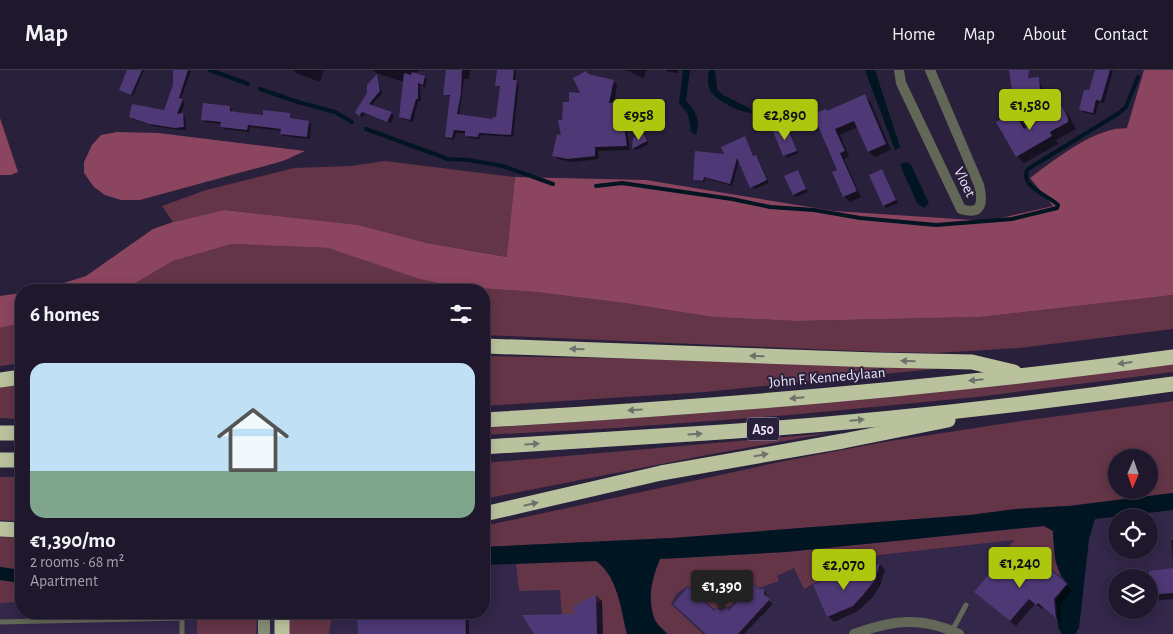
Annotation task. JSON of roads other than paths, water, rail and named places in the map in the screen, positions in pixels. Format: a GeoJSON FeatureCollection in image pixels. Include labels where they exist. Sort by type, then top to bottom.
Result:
{"type":"FeatureCollection","features":[{"type":"Feature","properties":{"kind":"highway","name":"A50"},"geometry":{"type":"LineString","coordinates":[[490,346],[886,361],[972,362],[1025,375]]}},
{"type":"Feature","properties":{"kind":"highway","name":"John F. Kennedylaan"},"geometry":{"type":"LineString","coordinates":[[490,420],[723,404],[884,390],[1173,357]]}},
{"type":"Feature","properties":{"kind":"highway"},"geometry":{"type":"LineString","coordinates":[[0,380],[15,378]]}},
{"type":"Feature","properties":{"kind":"highway","name":"A50"},"geometry":{"type":"LineString","coordinates":[[490,447],[708,433],[927,414],[1042,402],[1173,384]]}},
{"type":"Feature","properties":{"kind":"highway","name":"A50"},"geometry":{"type":"LineString","coordinates":[[490,513],[661,473],[843,441],[1042,402]]}},
{"type":"Feature","properties":{"kind":"highway"},"geometry":{"type":"LineString","coordinates":[[0,434],[15,433]]}},
{"type":"Feature","properties":{"kind":"highway"},"geometry":{"type":"LineString","coordinates":[[0,460],[15,460]]}},
{"type":"Feature","properties":{"kind":"highway"},"geometry":{"type":"LineString","coordinates":[[0,528],[15,529]]}},
{"type":"Feature","properties":{"kind":"highway"},"geometry":{"type":"LineString","coordinates":[[282,619],[282,634]]}},
{"type":"Feature","properties":{"kind":"main road"},"geometry":{"type":"LineString","coordinates":[[264,619],[264,634]]}},
{"type":"Feature","properties":{"kind":"street","name":"Vloet"},"geometry":{"type":"LineString","coordinates":[[899,70],[902,83],[961,209],[969,212],[976,210],[981,205],[982,199],[979,185],[930,70]]}},
{"type":"Feature","properties":{"kind":"street"},"geometry":{"type":"LineString","coordinates":[[854,634],[870,628],[910,622],[925,622],[944,626],[956,632]]}},
{"type":"Feature","properties":{"kind":"lane"},"geometry":{"type":"LineString","coordinates":[[956,632],[966,605]]}},
{"type":"Feature","properties":{"kind":"lane"},"geometry":{"type":"LineString","coordinates":[[0,622],[136,619]]}},
{"type":"Feature","properties":{"kind":"lane"},"geometry":{"type":"LineString","coordinates":[[182,619],[182,634]]}},
{"type":"Feature","properties":{"kind":"water"},"geometry":{"type":"Polygon","coordinates":[[[683,70],[690,70],[686,101],[697,116],[696,135],[691,132],[688,114],[679,103],[683,70]]]}},
{"type":"Feature","properties":{"kind":"water"},"geometry":{"type":"Polygon","coordinates":[[[709,70],[715,70],[717,89],[723,95],[751,109],[752,113],[741,111],[728,105],[713,94],[708,86],[709,70]]]}},
{"type":"Feature","properties":{"kind":"water"},"geometry":{"type":"Polygon","coordinates":[[[865,70],[875,70],[900,147],[895,150],[865,70]]]}},
{"type":"Feature","properties":{"kind":"water"},"geometry":{"type":"Polygon","coordinates":[[[906,162],[911,165],[929,203],[924,208],[917,203],[901,167],[901,164],[906,162]]]}},
{"type":"Feature","properties":{"kind":"water"},"geometry":{"type":"Polygon","coordinates":[[[1173,493],[1173,510],[1158,512],[1158,509],[1108,509],[1108,518],[1095,519],[1089,539],[1079,628],[1075,634],[1062,634],[1058,628],[1056,599],[1068,584],[1057,566],[1054,553],[1053,531],[1044,526],[786,552],[660,559],[653,580],[651,603],[655,620],[667,634],[627,634],[614,584],[603,567],[596,561],[490,565],[490,547],[673,538],[970,515],[1016,509],[1069,506],[1125,499],[1158,499],[1158,495],[1173,493]]]}},
{"type":"Feature","properties":{"kind":"water"},"geometry":{"type":"Polygon","coordinates":[[[0,567],[15,569],[15,582],[0,580],[0,567]]]}},
{"type":"Feature","properties":{"kind":"waterway"},"geometry":{"type":"LineString","coordinates":[[210,70],[248,84]]}},
{"type":"Feature","properties":{"kind":"waterway"},"geometry":{"type":"LineString","coordinates":[[596,186],[622,183],[732,199],[770,207],[814,210],[860,218],[936,225],[1012,219],[1057,208],[1058,205],[1036,190],[1027,181],[1028,169],[1119,113],[1126,107],[1138,77]]}},
{"type":"Feature","properties":{"kind":"waterway"},"geometry":{"type":"LineString","coordinates":[[260,89],[335,112],[352,122]]}},
{"type":"Feature","properties":{"kind":"waterway"},"geometry":{"type":"LineString","coordinates":[[366,129],[448,159],[468,160],[503,166],[553,184]]}}]}
